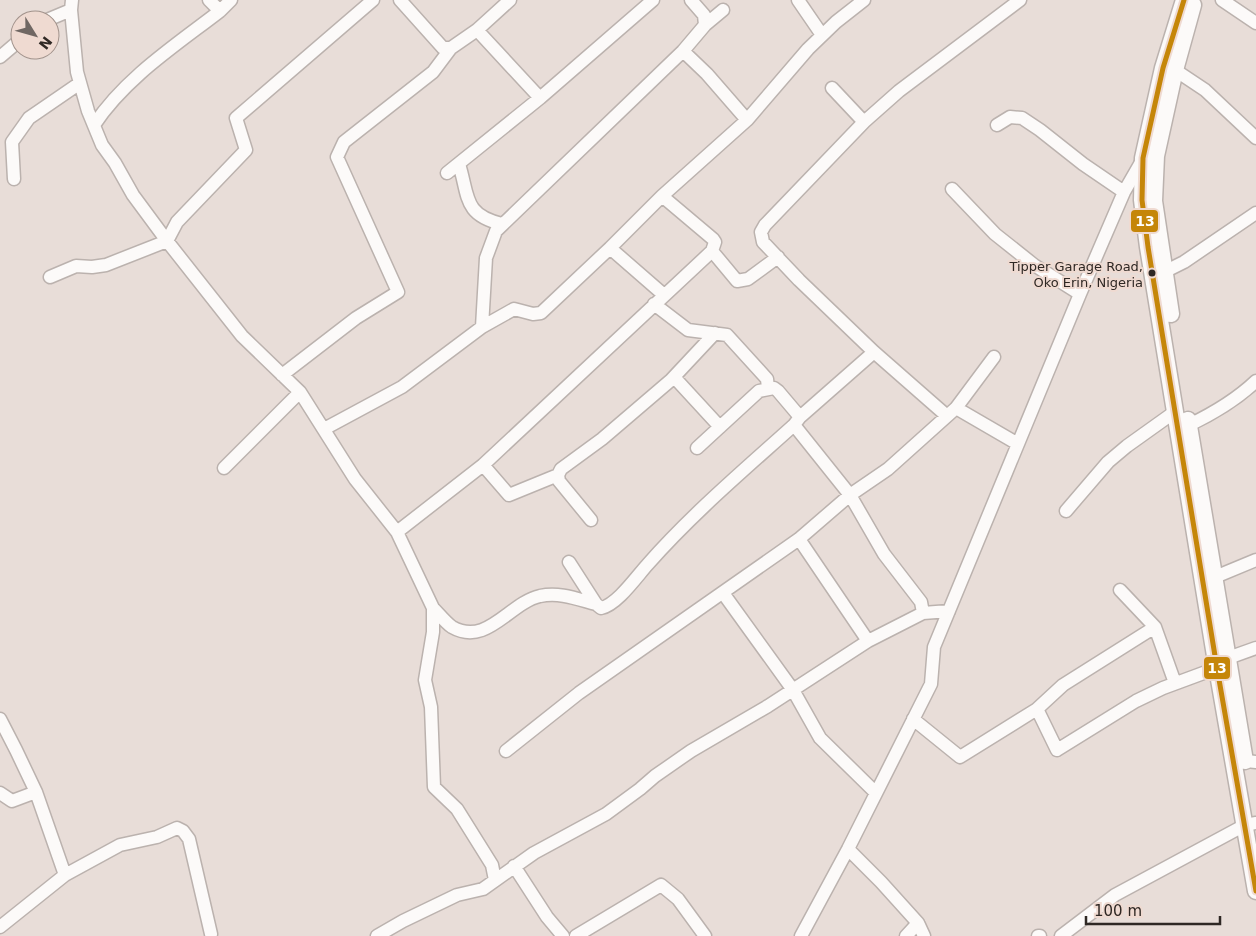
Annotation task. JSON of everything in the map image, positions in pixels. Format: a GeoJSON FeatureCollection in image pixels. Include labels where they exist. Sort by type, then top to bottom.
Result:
{"type":"FeatureCollection","features":[{"type":"Feature","properties":{"kind":"main road"},"geometry":{"type":"LineString","coordinates":[[1184,0],[1163,68],[1142,200],[1148,247],[1176,412],[1252,824]]}},
{"type":"Feature","properties":{"kind":"main road"},"geometry":{"type":"LineString","coordinates":[[1194,0],[1176,70],[1149,157],[1164,272],[1215,578],[1223,663],[1251,761],[1256,891]]}},
{"type":"Feature","properties":{"kind":"street"},"geometry":{"type":"LineString","coordinates":[[209,0],[220,11]]}},
{"type":"Feature","properties":{"kind":"street"},"geometry":{"type":"LineString","coordinates":[[94,125],[104,111],[141,72],[220,11],[231,0]]}},
{"type":"Feature","properties":{"kind":"street"},"geometry":{"type":"LineString","coordinates":[[50,277],[76,266],[92,267],[106,265],[167,241],[177,222],[246,150],[236,118],[372,0]]}},
{"type":"Feature","properties":{"kind":"street"},"geometry":{"type":"LineString","coordinates":[[400,0],[443,48],[451,48]]}},
{"type":"Feature","properties":{"kind":"street"},"geometry":{"type":"LineString","coordinates":[[282,375],[356,318],[398,292],[337,157],[344,142],[433,72],[451,48],[477,30],[510,0]]}},
{"type":"Feature","properties":{"kind":"street"},"geometry":{"type":"LineString","coordinates":[[691,0],[704,15],[705,25]]}},
{"type":"Feature","properties":{"kind":"street"},"geometry":{"type":"LineString","coordinates":[[798,0],[822,35]]}},
{"type":"Feature","properties":{"kind":"street"},"geometry":{"type":"LineString","coordinates":[[324,429],[402,387],[482,327],[514,309],[533,314],[541,313],[662,196],[747,120],[802,55],[822,35],[864,0]]}},
{"type":"Feature","properties":{"kind":"street"},"geometry":{"type":"LineString","coordinates":[[1018,444],[951,412],[874,352],[763,242],[761,232],[765,225],[864,122],[899,91],[1020,0]]}},
{"type":"Feature","properties":{"kind":"street"},"geometry":{"type":"LineString","coordinates":[[1222,0],[1256,24]]}},
{"type":"Feature","properties":{"kind":"street"},"geometry":{"type":"LineString","coordinates":[[447,173],[540,98],[645,3]]}},
{"type":"Feature","properties":{"kind":"street"},"geometry":{"type":"LineString","coordinates":[[60,12],[72,5],[77,72],[102,145],[134,195],[167,241],[242,336],[300,392],[355,479],[397,532],[433,608],[451,626],[466,633],[479,632],[521,604],[538,596],[551,594],[567,595],[596,604]]}},
{"type":"Feature","properties":{"kind":"street"},"geometry":{"type":"LineString","coordinates":[[482,327],[486,258],[496,231],[683,51],[705,25],[723,10]]}},
{"type":"Feature","properties":{"kind":"street"},"geometry":{"type":"LineString","coordinates":[[477,30],[540,98]]}},
{"type":"Feature","properties":{"kind":"street"},"geometry":{"type":"LineString","coordinates":[[0,57],[10,48]]}},
{"type":"Feature","properties":{"kind":"street"},"geometry":{"type":"LineString","coordinates":[[683,51],[707,74],[747,120]]}},
{"type":"Feature","properties":{"kind":"street"},"geometry":{"type":"LineString","coordinates":[[1176,70],[1204,90],[1256,138]]}},
{"type":"Feature","properties":{"kind":"street"},"geometry":{"type":"LineString","coordinates":[[14,179],[12,142],[29,118],[80,83]]}},
{"type":"Feature","properties":{"kind":"street"},"geometry":{"type":"LineString","coordinates":[[832,88],[864,122]]}},
{"type":"Feature","properties":{"kind":"street"},"geometry":{"type":"LineString","coordinates":[[997,125],[1010,117],[1022,118],[1124,192]]}},
{"type":"Feature","properties":{"kind":"street"},"geometry":{"type":"LineString","coordinates":[[800,936],[848,849],[931,684],[934,647],[1080,294],[1124,192],[1149,157]]}},
{"type":"Feature","properties":{"kind":"street"},"geometry":{"type":"LineString","coordinates":[[458,164],[468,202],[482,217],[490,222],[502,224]]}},
{"type":"Feature","properties":{"kind":"street"},"geometry":{"type":"LineString","coordinates":[[952,189],[1002,240],[1034,265],[1080,294]]}},
{"type":"Feature","properties":{"kind":"street"},"geometry":{"type":"LineString","coordinates":[[397,532],[483,465],[712,251],[715,242],[713,239],[662,196]]}},
{"type":"Feature","properties":{"kind":"street"},"geometry":{"type":"LineString","coordinates":[[1164,272],[1184,262],[1256,213]]}},
{"type":"Feature","properties":{"kind":"street"},"geometry":{"type":"LineString","coordinates":[[610,248],[688,330],[728,335],[767,379],[768,388]]}},
{"type":"Feature","properties":{"kind":"street"},"geometry":{"type":"LineString","coordinates":[[712,251],[737,281],[748,279],[778,257]]}},
{"type":"Feature","properties":{"kind":"street"},"geometry":{"type":"LineString","coordinates":[[591,520],[559,481],[558,475],[561,469],[602,439],[674,377],[715,333]]}},
{"type":"Feature","properties":{"kind":"street"},"geometry":{"type":"LineString","coordinates":[[569,562],[596,604],[601,608],[607,607],[618,598],[670,539],[874,352]]}},
{"type":"Feature","properties":{"kind":"street"},"geometry":{"type":"LineString","coordinates":[[506,751],[579,693],[635,652],[799,539],[850,494],[888,469],[951,412],[994,356]]}},
{"type":"Feature","properties":{"kind":"street"},"geometry":{"type":"LineString","coordinates":[[674,377],[720,427]]}},
{"type":"Feature","properties":{"kind":"street"},"geometry":{"type":"LineString","coordinates":[[1189,425],[1235,400],[1256,381]]}},
{"type":"Feature","properties":{"kind":"street"},"geometry":{"type":"LineString","coordinates":[[697,448],[759,391],[774,388],[778,391],[797,421],[850,494],[884,554],[921,602],[923,613]]}},
{"type":"Feature","properties":{"kind":"street"},"geometry":{"type":"LineString","coordinates":[[224,468],[300,392]]}},
{"type":"Feature","properties":{"kind":"street"},"geometry":{"type":"LineString","coordinates":[[1066,511],[1108,462],[1127,446],[1176,412]]}},
{"type":"Feature","properties":{"kind":"street"},"geometry":{"type":"LineString","coordinates":[[483,465],[509,496],[558,475]]}},
{"type":"Feature","properties":{"kind":"street"},"geometry":{"type":"LineString","coordinates":[[799,539],[868,641]]}},
{"type":"Feature","properties":{"kind":"street"},"geometry":{"type":"LineString","coordinates":[[1215,578],[1256,560]]}},
{"type":"Feature","properties":{"kind":"street"},"geometry":{"type":"LineString","coordinates":[[1120,590],[1155,627],[1175,683]]}},
{"type":"Feature","properties":{"kind":"street"},"geometry":{"type":"LineString","coordinates":[[723,593],[793,690],[820,738],[876,793]]}},
{"type":"Feature","properties":{"kind":"street"},"geometry":{"type":"LineString","coordinates":[[433,608],[433,632],[425,680],[431,707],[434,787],[458,809],[492,865],[495,880]]}},
{"type":"Feature","properties":{"kind":"street"},"geometry":{"type":"LineString","coordinates":[[377,936],[398,930],[457,894],[483,889],[534,853],[606,814],[691,750],[768,706],[868,641],[923,613],[949,611]]}},
{"type":"Feature","properties":{"kind":"street"},"geometry":{"type":"LineString","coordinates":[[914,719],[960,757],[1037,709],[1063,685],[1155,627]]}},
{"type":"Feature","properties":{"kind":"street"},"geometry":{"type":"LineString","coordinates":[[1037,709],[1057,750],[1136,701],[1256,648]]}},
{"type":"Feature","properties":{"kind":"street"},"geometry":{"type":"LineString","coordinates":[[0,719],[36,792],[65,875]]}},
{"type":"Feature","properties":{"kind":"street"},"geometry":{"type":"LineString","coordinates":[[0,793],[12,800],[36,792]]}},
{"type":"Feature","properties":{"kind":"street"},"geometry":{"type":"LineString","coordinates":[[1062,936],[1115,896],[1252,824]]}},
{"type":"Feature","properties":{"kind":"street"},"geometry":{"type":"LineString","coordinates":[[0,927],[65,875],[120,845],[157,837],[176,828],[183,831],[189,838],[211,934]]}},
{"type":"Feature","properties":{"kind":"street"},"geometry":{"type":"LineString","coordinates":[[848,849],[918,923],[924,936]]}},
{"type":"Feature","properties":{"kind":"street"},"geometry":{"type":"LineString","coordinates":[[514,866],[547,917],[563,936]]}},
{"type":"Feature","properties":{"kind":"street"},"geometry":{"type":"LineString","coordinates":[[576,936],[661,884],[678,899],[705,936]]}},
{"type":"Feature","properties":{"kind":"street"},"geometry":{"type":"LineString","coordinates":[[906,936],[918,923]]}},
{"type":"Feature","properties":{"kind":"transit line","name":"13"},"geometry":{"type":"LineString","coordinates":[[1184,0],[1163,68],[1143,158],[1142,200],[1148,247],[1217,668],[1256,891]]}},
{"type":"Feature","properties":{"kind":"place","name":"Tipper Garage Road, Oko Erin, Nigeria"},"geometry":{"type":"Point","coordinates":[1152,273]}}]}
